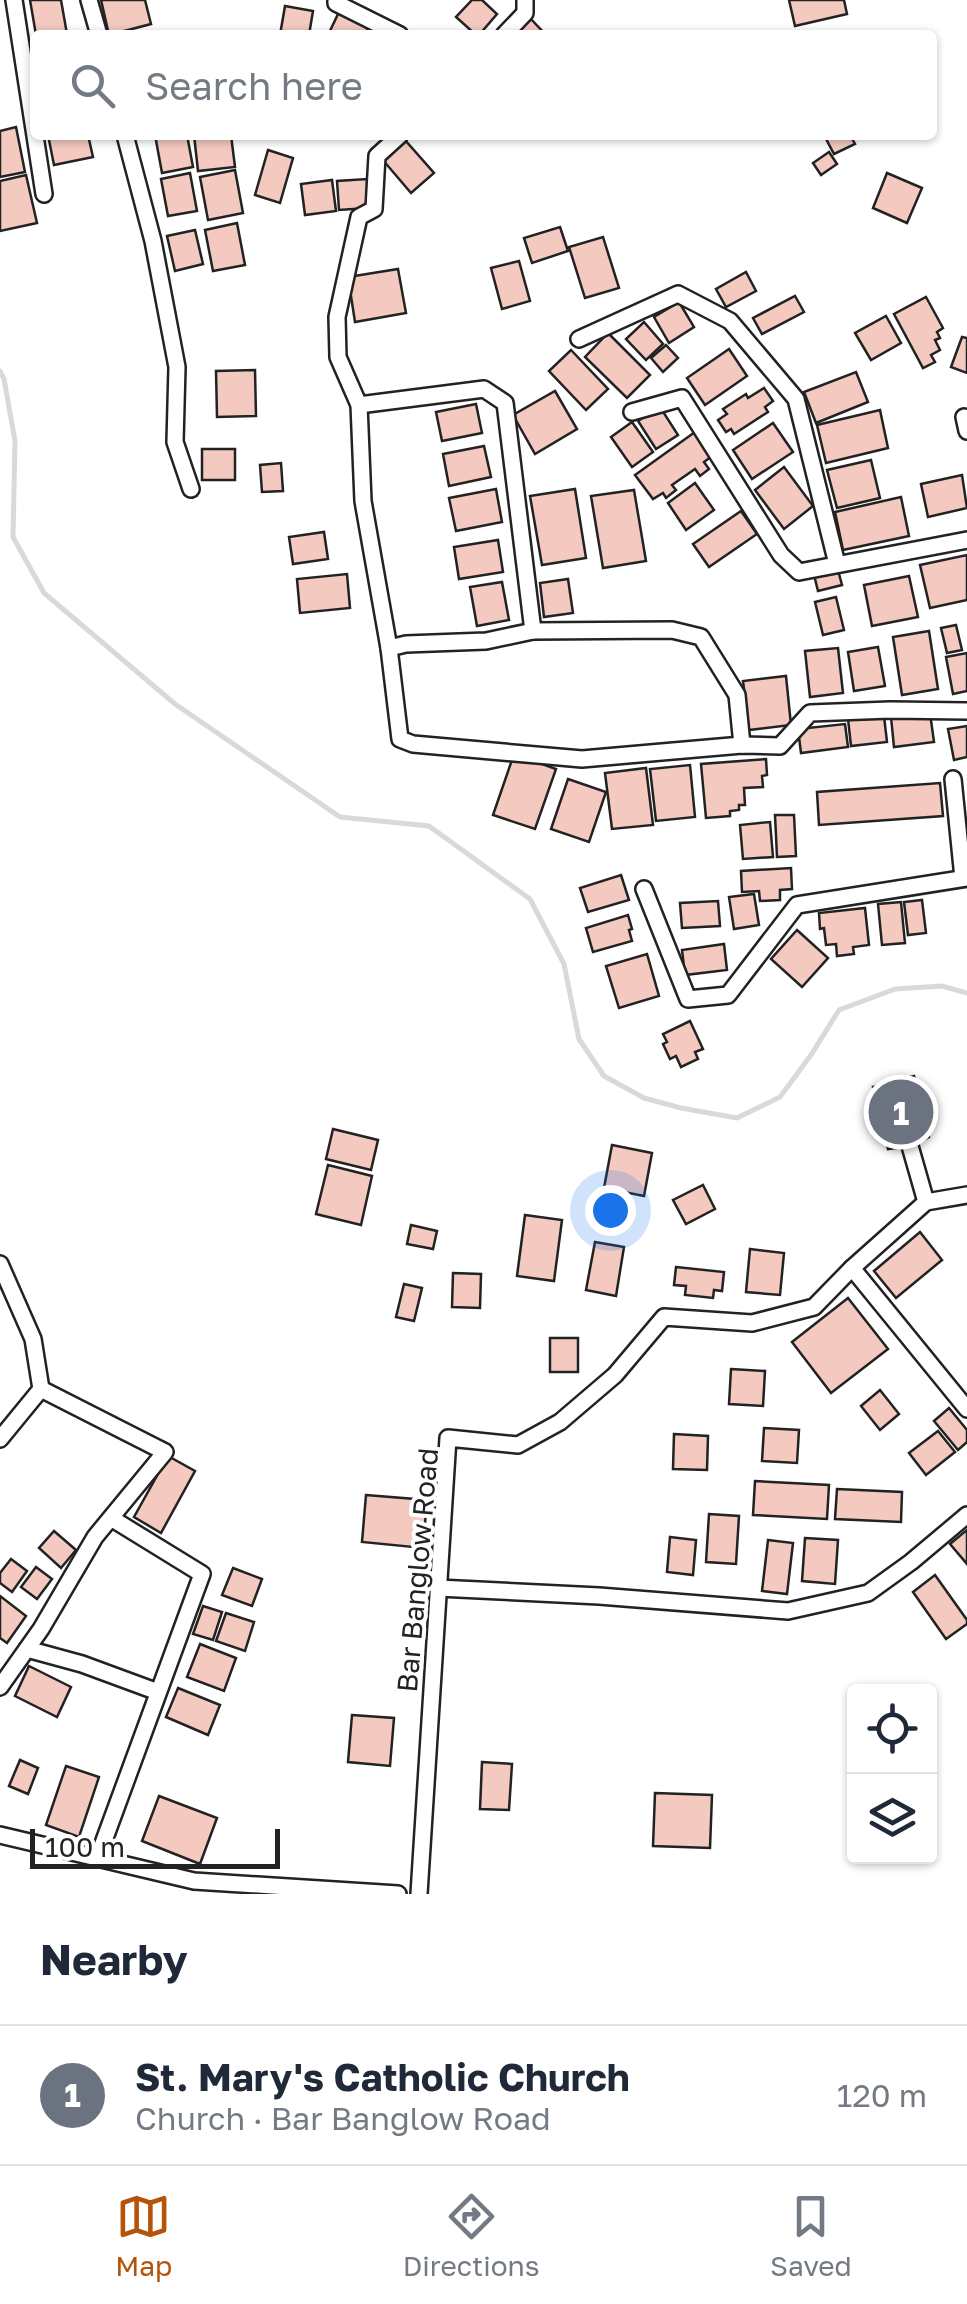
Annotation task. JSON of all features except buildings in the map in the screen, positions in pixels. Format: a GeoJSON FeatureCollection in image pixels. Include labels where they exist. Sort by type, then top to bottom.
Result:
{"type":"FeatureCollection","features":[{"type":"Feature","properties":{"kind":"street"},"geometry":{"type":"LineString","coordinates":[[14,0],[30,103]]}},
{"type":"Feature","properties":{"kind":"street"},"geometry":{"type":"LineString","coordinates":[[89,0],[97,30]]}},
{"type":"Feature","properties":{"kind":"street"},"geometry":{"type":"LineString","coordinates":[[336,0],[390,30]]}},
{"type":"Feature","properties":{"kind":"street"},"geometry":{"type":"LineString","coordinates":[[509,30],[525,13],[525,0]]}},
{"type":"Feature","properties":{"kind":"street"},"geometry":{"type":"LineString","coordinates":[[36,140],[44,194]]}},
{"type":"Feature","properties":{"kind":"street"},"geometry":{"type":"LineString","coordinates":[[126,140],[153,241],[174,349],[175,442],[191,489]]}},
{"type":"Feature","properties":{"kind":"street"},"geometry":{"type":"LineString","coordinates":[[395,140],[377,156],[374,209],[359,218],[337,317],[338,357],[359,404],[363,501],[389,648],[400,738],[413,744],[582,759],[742,745],[780,746],[810,714],[967,710]]}},
{"type":"Feature","properties":{"kind":"street"},"geometry":{"type":"LineString","coordinates":[[579,339],[678,294],[730,321],[796,399],[836,564]]}},
{"type":"Feature","properties":{"kind":"street"},"geometry":{"type":"LineString","coordinates":[[359,404],[484,389],[505,403],[533,631]]}},
{"type":"Feature","properties":{"kind":"street"},"geometry":{"type":"LineString","coordinates":[[632,412],[682,398],[780,555],[800,572],[967,540]]}},
{"type":"Feature","properties":{"kind":"street"},"geometry":{"type":"LineString","coordinates":[[389,648],[486,641],[533,631],[672,630],[701,637],[738,695],[742,745]]}},
{"type":"Feature","properties":{"kind":"street"},"geometry":{"type":"LineString","coordinates":[[644,889],[688,999],[728,995],[797,905],[965,878],[952,778]]}},
{"type":"Feature","properties":{"kind":"street"},"geometry":{"type":"LineString","coordinates":[[910,1146],[926,1202],[967,1195]]}},
{"type":"Feature","properties":{"kind":"street","name":"Bar Banglow Road"},"geometry":{"type":"LineString","coordinates":[[419,1894],[448,1438],[518,1444],[560,1422],[615,1375],[664,1317],[752,1323],[814,1307],[926,1202]]}},
{"type":"Feature","properties":{"kind":"street"},"geometry":{"type":"LineString","coordinates":[[0,1264],[32,1339],[41,1389],[0,1439]]}},
{"type":"Feature","properties":{"kind":"street"},"geometry":{"type":"LineString","coordinates":[[852,1268],[967,1409]]}},
{"type":"Feature","properties":{"kind":"street"},"geometry":{"type":"LineString","coordinates":[[0,1687],[27,1650],[95,1537],[165,1452],[41,1389]]}},
{"type":"Feature","properties":{"kind":"street"},"geometry":{"type":"LineString","coordinates":[[438,1588],[788,1611],[868,1593],[967,1516]]}},
{"type":"Feature","properties":{"kind":"street"},"geometry":{"type":"LineString","coordinates":[[98,1857],[202,1574],[111,1518]]}},
{"type":"Feature","properties":{"kind":"street"},"geometry":{"type":"LineString","coordinates":[[27,1650],[82,1664],[158,1692]]}},
{"type":"Feature","properties":{"kind":"street"},"geometry":{"type":"LineString","coordinates":[[0,1834],[194,1881],[398,1894]]}},
{"type":"Feature","properties":{"kind":"waterway"},"geometry":{"type":"LineString","coordinates":[[0,371],[15,441],[13,537],[44,593],[175,704],[340,817],[429,826],[530,899],[564,964],[579,1039],[604,1076],[644,1098],[737,1118],[780,1097],[839,1010],[895,989],[942,986],[967,993]]}},
{"type":"Feature","properties":{"kind":"place","name":"St. Mary's Catholic Church"},"geometry":{"type":"Point","coordinates":[901,1112]}}]}
